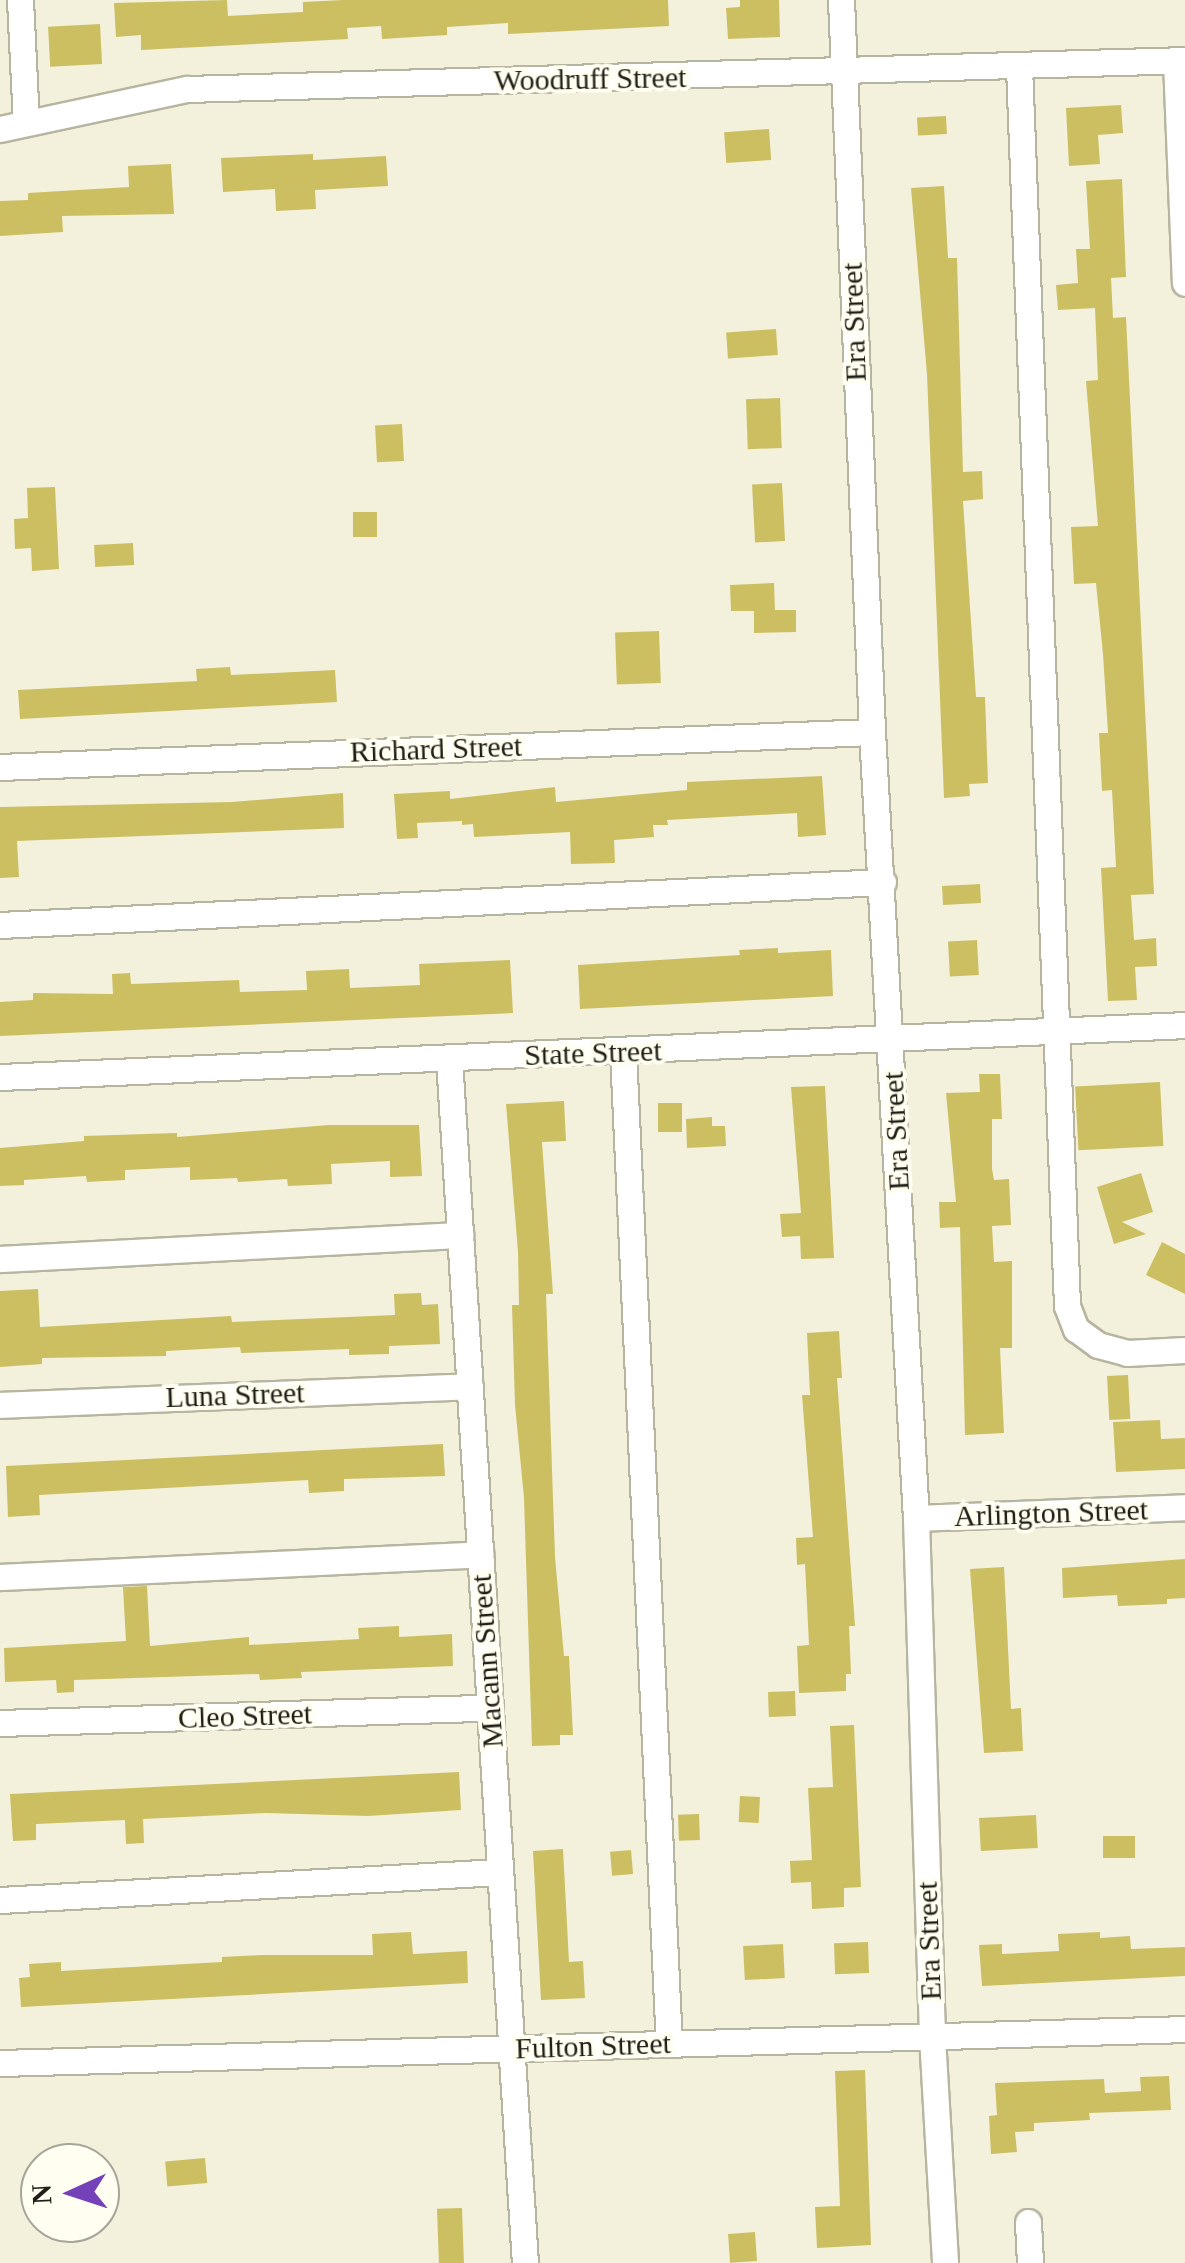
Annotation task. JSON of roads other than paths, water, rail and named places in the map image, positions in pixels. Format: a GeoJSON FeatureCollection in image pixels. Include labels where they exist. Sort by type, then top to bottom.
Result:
{"type":"FeatureCollection","features":[{"type":"Feature","properties":{"kind":"street"},"geometry":{"type":"LineString","coordinates":[[20,0],[26,122]]}},
{"type":"Feature","properties":{"kind":"street","name":"Era Street"},"geometry":{"type":"LineString","coordinates":[[841,0],[872,732],[916,1518],[932,2036],[944,2263]]}},
{"type":"Feature","properties":{"kind":"street"},"geometry":{"type":"LineString","coordinates":[[1180,60],[1185,283]]}},
{"type":"Feature","properties":{"kind":"street","name":"Woodruff Street"},"geometry":{"type":"LineString","coordinates":[[0,129],[187,89],[844,73],[1180,60]]}},
{"type":"Feature","properties":{"kind":"street"},"geometry":{"type":"LineString","coordinates":[[1019,66],[1067,1306],[1076,1329],[1098,1345],[1127,1353],[1185,1350]]}},
{"type":"Feature","properties":{"kind":"street","name":"Richard Street"},"geometry":{"type":"LineString","coordinates":[[0,767],[872,732]]}},
{"type":"Feature","properties":{"kind":"street"},"geometry":{"type":"LineString","coordinates":[[0,925],[883,882]]}},
{"type":"Feature","properties":{"kind":"street","name":"State Street"},"geometry":{"type":"LineString","coordinates":[[0,1077],[1185,1026]]}},
{"type":"Feature","properties":{"kind":"street"},"geometry":{"type":"LineString","coordinates":[[623,1052],[669,2044]]}},
{"type":"Feature","properties":{"kind":"street","name":"Macann Street"},"geometry":{"type":"LineString","coordinates":[[449,1059],[525,2263]]}},
{"type":"Feature","properties":{"kind":"street"},"geometry":{"type":"LineString","coordinates":[[0,1260],[460,1235]]}},
{"type":"Feature","properties":{"kind":"street","name":"Luna Street"},"geometry":{"type":"LineString","coordinates":[[0,1404],[470,1386]]}},
{"type":"Feature","properties":{"kind":"street","name":"Arlington Street"},"geometry":{"type":"LineString","coordinates":[[916,1518],[1185,1507]]}},
{"type":"Feature","properties":{"kind":"street"},"geometry":{"type":"LineString","coordinates":[[0,1577],[480,1554]]}},
{"type":"Feature","properties":{"kind":"street","name":"Cleo Street"},"geometry":{"type":"LineString","coordinates":[[0,1723],[490,1708]]}},
{"type":"Feature","properties":{"kind":"street"},"geometry":{"type":"LineString","coordinates":[[0,1900],[500,1872]]}},
{"type":"Feature","properties":{"kind":"street","name":"Fulton Street"},"geometry":{"type":"LineString","coordinates":[[0,2064],[1185,2029]]}},
{"type":"Feature","properties":{"kind":"street"},"geometry":{"type":"LineString","coordinates":[[1028,2222],[1030,2263]]}}]}
